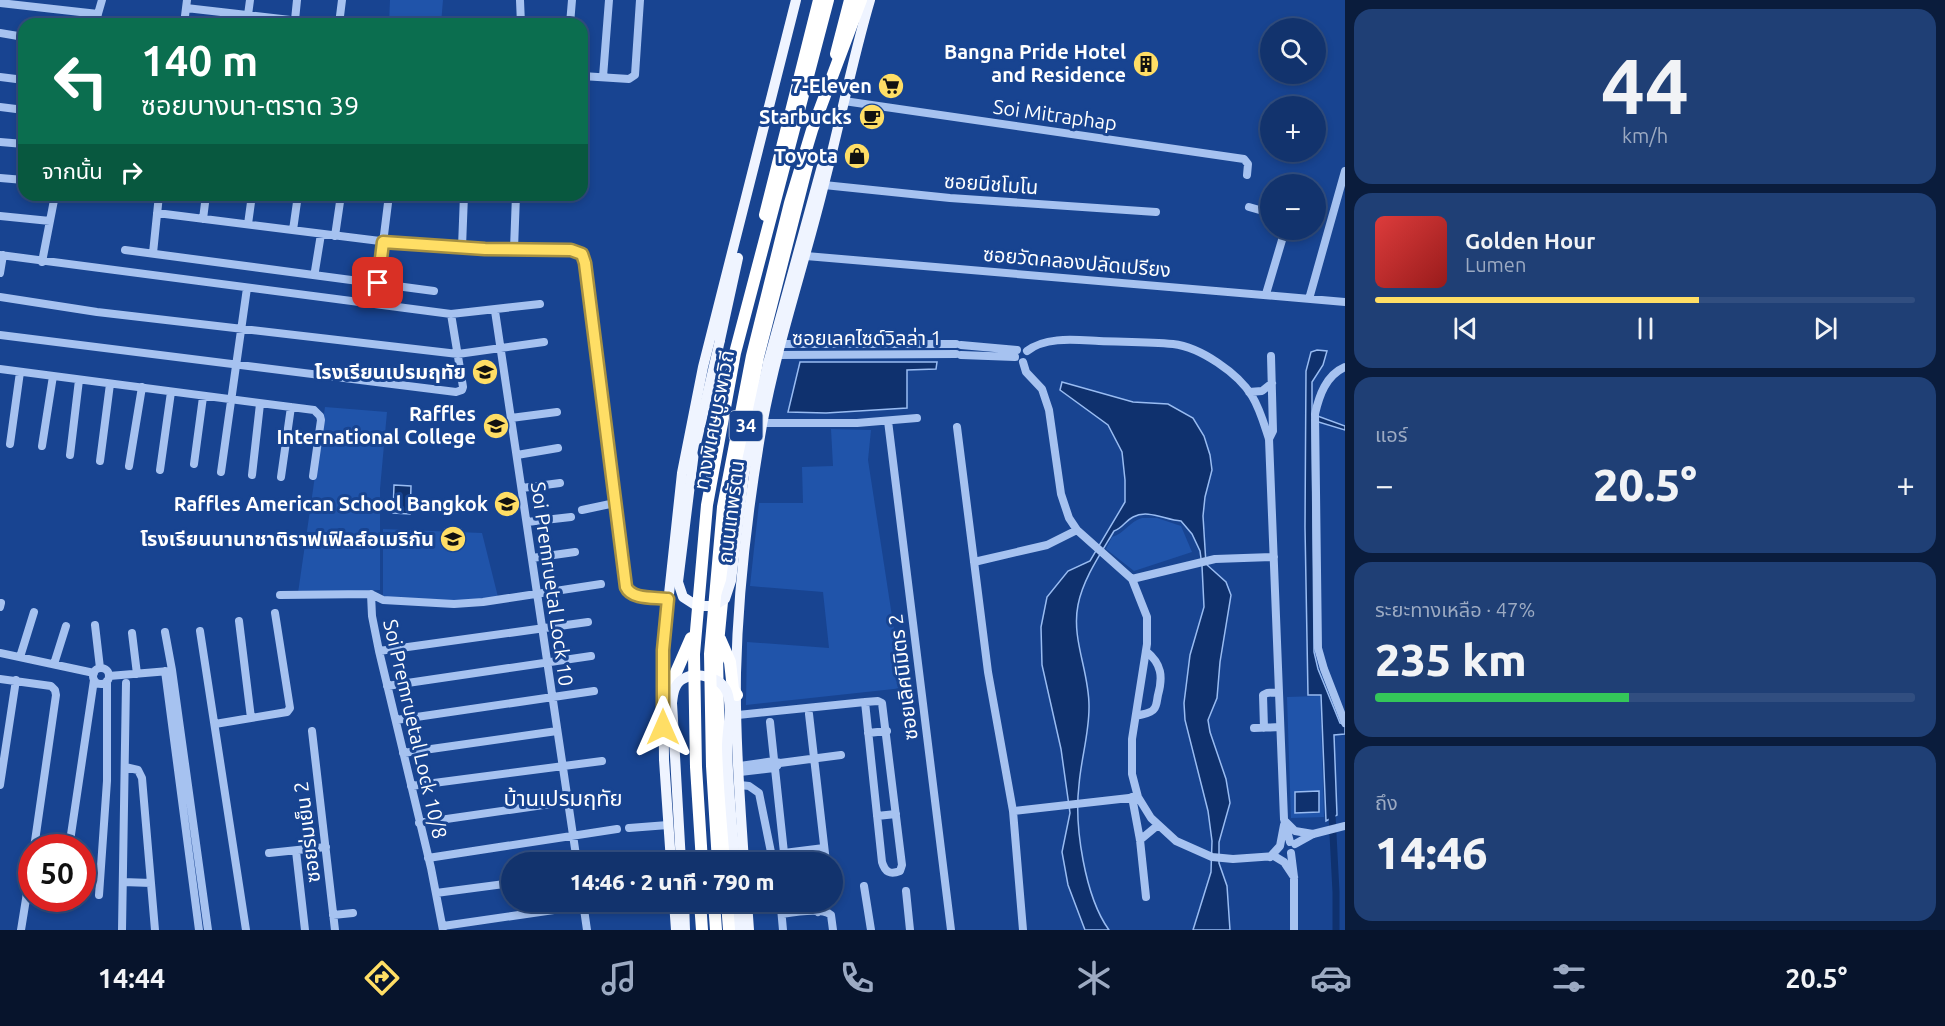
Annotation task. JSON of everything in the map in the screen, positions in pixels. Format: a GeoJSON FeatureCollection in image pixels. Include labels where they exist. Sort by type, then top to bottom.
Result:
{"type":"FeatureCollection","features":[{"type":"Feature","properties":{"kind":"highway","name":"ถนนเทพรัตน"},"geometry":{"type":"LineString","coordinates":[[699,852],[693,767],[691,638],[702,505],[731,352],[819,0]]}},
{"type":"Feature","properties":{"kind":"highway","name":"ทางพิเศษบูรพาวิถี"},"geometry":{"type":"LineString","coordinates":[[700,852],[694,654],[707,505],[735,353],[828,0]]}},
{"type":"Feature","properties":{"kind":"highway","name":"ถนนเทพรัตน"},"geometry":{"type":"LineString","coordinates":[[724,852],[719,766],[717,654],[731,508],[758,357],[852,0]]}},
{"type":"Feature","properties":{"kind":"highway","name":"ทางพิเศษบูรพาวิถี"},"geometry":{"type":"LineString","coordinates":[[711,852],[706,766],[704,654],[716,506],[746,355],[784,202],[807,128],[852,0]]}},
{"type":"Feature","properties":{"kind":"highway"},"geometry":{"type":"LineString","coordinates":[[717,852],[712,766],[710,654],[723,507],[752,356],[790,203],[812,130],[861,0]]}},
{"type":"Feature","properties":{"kind":"highway"},"geometry":{"type":"LineString","coordinates":[[719,635],[730,662],[733,689],[737,695]]}},
{"type":"Feature","properties":{"kind":"highway"},"geometry":{"type":"LineString","coordinates":[[663,690],[674,677],[691,638]]}},
{"type":"Feature","properties":{"kind":"highway"},"geometry":{"type":"LineString","coordinates":[[703,912],[704,930]]}},
{"type":"Feature","properties":{"kind":"highway"},"geometry":{"type":"LineString","coordinates":[[715,912],[716,930]]}},
{"type":"Feature","properties":{"kind":"highway"},"geometry":{"type":"LineString","coordinates":[[721,912],[722,930]]}},
{"type":"Feature","properties":{"kind":"highway"},"geometry":{"type":"LineString","coordinates":[[728,912],[729,930]]}},
{"type":"Feature","properties":{"kind":"main road"},"geometry":{"type":"LineString","coordinates":[[670,852],[664,760],[663,650],[682,473],[703,368],[796,0]]}},
{"type":"Feature","properties":{"kind":"main road","name":"ถนนเทพรัตน"},"geometry":{"type":"LineString","coordinates":[[743,852],[736,673],[742,578],[752,487],[762,423],[779,349],[806,256],[870,0]]}},
{"type":"Feature","properties":{"kind":"main road"},"geometry":{"type":"LineString","coordinates":[[741,220],[736,268],[694,452],[678,582],[683,597],[697,606],[713,606],[725,599],[731,581],[744,475],[768,363],[826,150],[840,116]]}},
{"type":"Feature","properties":{"kind":"main road"},"geometry":{"type":"LineString","coordinates":[[680,852],[672,703],[674,688],[683,679],[700,676],[717,679],[726,689],[729,702],[727,746],[734,852]]}},
{"type":"Feature","properties":{"kind":"main road"},"geometry":{"type":"LineString","coordinates":[[675,912],[676,930]]}},
{"type":"Feature","properties":{"kind":"main road"},"geometry":{"type":"LineString","coordinates":[[684,912],[685,930]]}},
{"type":"Feature","properties":{"kind":"main road"},"geometry":{"type":"LineString","coordinates":[[738,912],[739,930]]}},
{"type":"Feature","properties":{"kind":"main road"},"geometry":{"type":"LineString","coordinates":[[748,912],[749,930]]}},
{"type":"Feature","properties":{"kind":"street"},"geometry":{"type":"LineString","coordinates":[[97,18],[102,0]]}},
{"type":"Feature","properties":{"kind":"street"},"geometry":{"type":"LineString","coordinates":[[248,15],[250,0]]}},
{"type":"Feature","properties":{"kind":"street"},"geometry":{"type":"LineString","coordinates":[[295,18],[297,0]]}},
{"type":"Feature","properties":{"kind":"street"},"geometry":{"type":"LineString","coordinates":[[340,18],[342,0]]}},
{"type":"Feature","properties":{"kind":"street"},"geometry":{"type":"LineString","coordinates":[[520,0],[521,18]]}},
{"type":"Feature","properties":{"kind":"street"},"geometry":{"type":"LineString","coordinates":[[570,18],[572,0]]}},
{"type":"Feature","properties":{"kind":"street"},"geometry":{"type":"LineString","coordinates":[[603,77],[609,0]]}},
{"type":"Feature","properties":{"kind":"street"},"geometry":{"type":"LineString","coordinates":[[588,76],[629,79],[635,75],[640,0]]}},
{"type":"Feature","properties":{"kind":"street"},"geometry":{"type":"LineString","coordinates":[[0,1],[98,14]]}},
{"type":"Feature","properties":{"kind":"street"},"geometry":{"type":"LineString","coordinates":[[187,4],[260,18]]}},
{"type":"Feature","properties":{"kind":"street"},"geometry":{"type":"LineString","coordinates":[[226,13],[226,18]]}},
{"type":"Feature","properties":{"kind":"street"},"geometry":{"type":"LineString","coordinates":[[0,33],[18,36]]}},
{"type":"Feature","properties":{"kind":"street"},"geometry":{"type":"LineString","coordinates":[[0,77],[18,79]]}},
{"type":"Feature","properties":{"kind":"street","name":"Soi Mitraphap"},"geometry":{"type":"LineString","coordinates":[[844,101],[1244,159],[1248,164],[1247,175]]}},
{"type":"Feature","properties":{"kind":"street"},"geometry":{"type":"LineString","coordinates":[[0,107],[18,109]]}},
{"type":"Feature","properties":{"kind":"street"},"geometry":{"type":"LineString","coordinates":[[0,142],[18,144]]}},
{"type":"Feature","properties":{"kind":"street"},"geometry":{"type":"LineString","coordinates":[[1309,299],[1345,171]]}},
{"type":"Feature","properties":{"kind":"street"},"geometry":{"type":"LineString","coordinates":[[0,178],[18,180]]}},
{"type":"Feature","properties":{"kind":"street","name":"ซอยนีชโมโน"},"geometry":{"type":"LineString","coordinates":[[824,185],[950,198],[1156,212]]}},
{"type":"Feature","properties":{"kind":"street"},"geometry":{"type":"LineString","coordinates":[[42,262],[54,201]]}},
{"type":"Feature","properties":{"kind":"street"},"geometry":{"type":"LineString","coordinates":[[153,253],[158,201]]}},
{"type":"Feature","properties":{"kind":"street"},"geometry":{"type":"LineString","coordinates":[[203,219],[205,201]]}},
{"type":"Feature","properties":{"kind":"street"},"geometry":{"type":"LineString","coordinates":[[249,224],[251,201]]}},
{"type":"Feature","properties":{"kind":"street"},"geometry":{"type":"LineString","coordinates":[[293,230],[297,201]]}},
{"type":"Feature","properties":{"kind":"street"},"geometry":{"type":"LineString","coordinates":[[335,236],[340,201]]}},
{"type":"Feature","properties":{"kind":"street"},"geometry":{"type":"LineString","coordinates":[[378,283],[388,201]]}},
{"type":"Feature","properties":{"kind":"street"},"geometry":{"type":"LineString","coordinates":[[462,247],[464,201]]}},
{"type":"Feature","properties":{"kind":"street"},"geometry":{"type":"LineString","coordinates":[[514,249],[516,201]]}},
{"type":"Feature","properties":{"kind":"street"},"geometry":{"type":"LineString","coordinates":[[1249,207],[1260,210]]}},
{"type":"Feature","properties":{"kind":"street"},"geometry":{"type":"LineString","coordinates":[[157,213],[383,242],[578,252],[584,258],[626,587],[633,595],[668,599]]}},
{"type":"Feature","properties":{"kind":"street"},"geometry":{"type":"LineString","coordinates":[[0,216],[50,221]]}},
{"type":"Feature","properties":{"kind":"street"},"geometry":{"type":"LineString","coordinates":[[315,271],[321,234]]}},
{"type":"Feature","properties":{"kind":"street"},"geometry":{"type":"LineString","coordinates":[[1266,294],[1282,240]]}},
{"type":"Feature","properties":{"kind":"street"},"geometry":{"type":"LineString","coordinates":[[125,250],[434,291]]}},
{"type":"Feature","properties":{"kind":"street"},"geometry":{"type":"LineString","coordinates":[[0,273],[1,255],[451,314],[495,311],[540,304]]}},
{"type":"Feature","properties":{"kind":"street","name":"ซอยวัดคลองปลัดเปรียง"},"geometry":{"type":"LineString","coordinates":[[806,256],[1345,302]]}},
{"type":"Feature","properties":{"kind":"street"},"geometry":{"type":"LineString","coordinates":[[221,472],[247,288]]}},
{"type":"Feature","properties":{"kind":"street"},"geometry":{"type":"LineString","coordinates":[[0,297],[97,312],[458,354],[544,342]]}},
{"type":"Feature","properties":{"kind":"street","name":"Soi Premruetal Lock 10"},"geometry":{"type":"LineString","coordinates":[[495,311],[575,852]]}},
{"type":"Feature","properties":{"kind":"street"},"geometry":{"type":"LineString","coordinates":[[0,335],[456,392],[462,390],[463,387],[451,314]]}},
{"type":"Feature","properties":{"kind":"street"},"geometry":{"type":"LineString","coordinates":[[1019,356],[1027,359],[1028,351],[1034,346],[1050,341],[1176,344],[1208,356],[1229,372],[1249,392],[1260,413],[1269,439],[1285,820],[1280,846],[1272,856]]}},
{"type":"Feature","properties":{"kind":"street","name":"ซอยเลคไซด์วิลล่า 1"},"geometry":{"type":"LineString","coordinates":[[779,349],[962,350],[1019,356]]}},
{"type":"Feature","properties":{"kind":"street"},"geometry":{"type":"LineString","coordinates":[[1019,356],[1026,372],[1042,389],[1049,410],[1061,494],[1069,518],[1077,530],[1132,579],[1147,617],[1146,651],[1132,739],[1132,764],[1146,897]]}},
{"type":"Feature","properties":{"kind":"street"},"geometry":{"type":"LineString","coordinates":[[1269,439],[1273,431],[1271,356]]}},
{"type":"Feature","properties":{"kind":"street"},"geometry":{"type":"LineString","coordinates":[[1345,367],[1336,371],[1327,382],[1318,398],[1315,418],[1318,648],[1345,723]]}},
{"type":"Feature","properties":{"kind":"street"},"geometry":{"type":"LineString","coordinates":[[0,369],[314,410],[320,416],[313,476]]}},
{"type":"Feature","properties":{"kind":"street"},"geometry":{"type":"LineString","coordinates":[[10,444],[20,372]]}},
{"type":"Feature","properties":{"kind":"street"},"geometry":{"type":"LineString","coordinates":[[42,446],[53,376]]}},
{"type":"Feature","properties":{"kind":"street"},"geometry":{"type":"LineString","coordinates":[[70,456],[79,380]]}},
{"type":"Feature","properties":{"kind":"street"},"geometry":{"type":"LineString","coordinates":[[1249,392],[1262,391],[1272,383]]}},
{"type":"Feature","properties":{"kind":"street"},"geometry":{"type":"LineString","coordinates":[[100,462],[110,384]]}},
{"type":"Feature","properties":{"kind":"street"},"geometry":{"type":"LineString","coordinates":[[129,466],[142,387]]}},
{"type":"Feature","properties":{"kind":"street"},"geometry":{"type":"LineString","coordinates":[[160,470],[171,392]]}},
{"type":"Feature","properties":{"kind":"street"},"geometry":{"type":"LineString","coordinates":[[194,464],[203,397]]}},
{"type":"Feature","properties":{"kind":"street"},"geometry":{"type":"LineString","coordinates":[[252,475],[260,404]]}},
{"type":"Feature","properties":{"kind":"street"},"geometry":{"type":"LineString","coordinates":[[281,477],[291,407]]}},
{"type":"Feature","properties":{"kind":"street"},"geometry":{"type":"LineString","coordinates":[[511,418],[557,412]]}},
{"type":"Feature","properties":{"kind":"street"},"geometry":{"type":"LineString","coordinates":[[762,423],[857,423],[917,418]]}},
{"type":"Feature","properties":{"kind":"street","name":"ซอยเลิศนิมิตร 2"},"geometry":{"type":"LineString","coordinates":[[888,420],[951,930]]}},
{"type":"Feature","properties":{"kind":"street"},"geometry":{"type":"LineString","coordinates":[[957,427],[988,672],[1013,811],[1023,930]]}},
{"type":"Feature","properties":{"kind":"street"},"geometry":{"type":"LineString","coordinates":[[516,455],[558,448]]}},
{"type":"Feature","properties":{"kind":"street"},"geometry":{"type":"LineString","coordinates":[[522,488],[560,483]]}},
{"type":"Feature","properties":{"kind":"street"},"geometry":{"type":"LineString","coordinates":[[582,510],[615,503]]}},
{"type":"Feature","properties":{"kind":"street"},"geometry":{"type":"LineString","coordinates":[[527,522],[570,517]]}},
{"type":"Feature","properties":{"kind":"street"},"geometry":{"type":"LineString","coordinates":[[974,562],[1047,545],[1077,530]]}},
{"type":"Feature","properties":{"kind":"street"},"geometry":{"type":"LineString","coordinates":[[532,558],[575,552]]}},
{"type":"Feature","properties":{"kind":"street"},"geometry":{"type":"LineString","coordinates":[[1132,579],[1215,559],[1274,557]]}},
{"type":"Feature","properties":{"kind":"street","name":"Soi Premruetal Lock 10/8"},"geometry":{"type":"LineString","coordinates":[[443,928],[378,651],[371,594],[386,600],[454,604],[483,602],[601,584]]}},
{"type":"Feature","properties":{"kind":"street"},"geometry":{"type":"LineString","coordinates":[[280,595],[371,594]]}},
{"type":"Feature","properties":{"kind":"street"},"geometry":{"type":"LineString","coordinates":[[20,657],[34,612]]}},
{"type":"Feature","properties":{"kind":"street"},"geometry":{"type":"LineString","coordinates":[[214,724],[287,712],[290,708],[275,613]]}},
{"type":"Feature","properties":{"kind":"street"},"geometry":{"type":"LineString","coordinates":[[239,621],[251,718]]}},
{"type":"Feature","properties":{"kind":"street"},"geometry":{"type":"LineString","coordinates":[[378,651],[588,622]]}},
{"type":"Feature","properties":{"kind":"street"},"geometry":{"type":"LineString","coordinates":[[71,834],[96,674],[95,625]]}},
{"type":"Feature","properties":{"kind":"street"},"geometry":{"type":"LineString","coordinates":[[54,664],[66,626]]}},
{"type":"Feature","properties":{"kind":"street"},"geometry":{"type":"LineString","coordinates":[[200,631],[246,930]]}},
{"type":"Feature","properties":{"kind":"street"},"geometry":{"type":"LineString","coordinates":[[165,632],[168,671],[199,896],[200,930]]}},
{"type":"Feature","properties":{"kind":"street"},"geometry":{"type":"LineString","coordinates":[[132,633],[137,674]]}},
{"type":"Feature","properties":{"kind":"street"},"geometry":{"type":"LineString","coordinates":[[1136,716],[1155,708],[1161,682],[1158,663],[1146,651]]}},
{"type":"Feature","properties":{"kind":"street"},"geometry":{"type":"LineString","coordinates":[[0,653],[96,674],[107,671],[107,781],[102,879],[99,896]]}},
{"type":"Feature","properties":{"kind":"street"},"geometry":{"type":"LineString","coordinates":[[387,686],[591,656]]}},
{"type":"Feature","properties":{"kind":"street"},"geometry":{"type":"LineString","coordinates":[[96,674],[101,684],[108,679],[168,671]]}},
{"type":"Feature","properties":{"kind":"street"},"geometry":{"type":"LineString","coordinates":[[0,679],[51,686],[56,690],[36,834]]}},
{"type":"Feature","properties":{"kind":"street"},"geometry":{"type":"LineString","coordinates":[[0,785],[16,680]]}},
{"type":"Feature","properties":{"kind":"street"},"geometry":{"type":"LineString","coordinates":[[122,930],[126,683]]}},
{"type":"Feature","properties":{"kind":"street"},"geometry":{"type":"LineString","coordinates":[[396,720],[594,691]]}},
{"type":"Feature","properties":{"kind":"street"},"geometry":{"type":"LineString","coordinates":[[1279,692],[1263,695],[1259,728],[1280,727]]}},
{"type":"Feature","properties":{"kind":"street"},"geometry":{"type":"LineString","coordinates":[[738,715],[865,702],[882,703],[902,865],[900,871],[894,874],[884,869],[865,702]]}},
{"type":"Feature","properties":{"kind":"street"},"geometry":{"type":"LineString","coordinates":[[809,714],[825,852]]}},
{"type":"Feature","properties":{"kind":"street"},"geometry":{"type":"LineString","coordinates":[[770,722],[783,852]]}},
{"type":"Feature","properties":{"kind":"street","name":"ซอยร่มเย็น 2"},"geometry":{"type":"LineString","coordinates":[[312,730],[335,930]]}},
{"type":"Feature","properties":{"kind":"street"},"geometry":{"type":"LineString","coordinates":[[403,753],[557,731]]}},
{"type":"Feature","properties":{"kind":"street"},"geometry":{"type":"LineString","coordinates":[[868,734],[886,731]]}},
{"type":"Feature","properties":{"kind":"street"},"geometry":{"type":"LineString","coordinates":[[740,769],[841,755]]}},
{"type":"Feature","properties":{"kind":"street"},"geometry":{"type":"LineString","coordinates":[[411,786],[602,761]]}},
{"type":"Feature","properties":{"kind":"street"},"geometry":{"type":"LineString","coordinates":[[124,767],[138,770],[142,778],[155,930]]}},
{"type":"Feature","properties":{"kind":"street"},"geometry":{"type":"LineString","coordinates":[[740,785],[749,786],[759,793],[771,852]]}},
{"type":"Feature","properties":{"kind":"street"},"geometry":{"type":"LineString","coordinates":[[419,823],[612,795]]}},
{"type":"Feature","properties":{"kind":"street"},"geometry":{"type":"LineString","coordinates":[[1013,811],[1135,797]]}},
{"type":"Feature","properties":{"kind":"street"},"geometry":{"type":"LineString","coordinates":[[1135,797],[1158,825],[1176,841],[1209,856],[1233,859],[1272,856],[1288,852]]}},
{"type":"Feature","properties":{"kind":"street"},"geometry":{"type":"LineString","coordinates":[[877,816],[896,814]]}},
{"type":"Feature","properties":{"kind":"street"},"geometry":{"type":"LineString","coordinates":[[1285,820],[1295,831],[1312,835]]}},
{"type":"Feature","properties":{"kind":"street"},"geometry":{"type":"LineString","coordinates":[[1285,820],[1293,843]]}},
{"type":"Feature","properties":{"kind":"street"},"geometry":{"type":"LineString","coordinates":[[628,828],[668,825]]}},
{"type":"Feature","properties":{"kind":"street"},"geometry":{"type":"LineString","coordinates":[[1140,840],[1158,825]]}},
{"type":"Feature","properties":{"kind":"street"},"geometry":{"type":"LineString","coordinates":[[1294,930],[1293,873],[1286,844],[1344,826]]}},
{"type":"Feature","properties":{"kind":"street"},"geometry":{"type":"LineString","coordinates":[[428,858],[618,829]]}},
{"type":"Feature","properties":{"kind":"street"},"geometry":{"type":"LineString","coordinates":[[1293,873],[1300,845],[1312,835]]}},
{"type":"Feature","properties":{"kind":"street"},"geometry":{"type":"LineString","coordinates":[[269,853],[326,847]]}},
{"type":"Feature","properties":{"kind":"street"},"geometry":{"type":"LineString","coordinates":[[808,852],[824,848]]}},
{"type":"Feature","properties":{"kind":"street"},"geometry":{"type":"LineString","coordinates":[[296,851],[305,930]]}},
{"type":"Feature","properties":{"kind":"street"},"geometry":{"type":"LineString","coordinates":[[1272,856],[1284,862],[1293,873]]}},
{"type":"Feature","properties":{"kind":"street"},"geometry":{"type":"LineString","coordinates":[[123,882],[151,883]]}},
{"type":"Feature","properties":{"kind":"street"},"geometry":{"type":"LineString","coordinates":[[436,893],[501,884]]}},
{"type":"Feature","properties":{"kind":"street"},"geometry":{"type":"LineString","coordinates":[[864,886],[871,930]]}},
{"type":"Feature","properties":{"kind":"street"},"geometry":{"type":"LineString","coordinates":[[906,891],[910,930]]}},
{"type":"Feature","properties":{"kind":"street"},"geometry":{"type":"LineString","coordinates":[[199,896],[208,930]]}},
{"type":"Feature","properties":{"kind":"street"},"geometry":{"type":"LineString","coordinates":[[791,930],[782,914],[809,902],[818,912],[830,913],[833,930]]}},
{"type":"Feature","properties":{"kind":"street"},"geometry":{"type":"LineString","coordinates":[[21,930],[24,912]]}},
{"type":"Feature","properties":{"kind":"street"},"geometry":{"type":"LineString","coordinates":[[443,928],[536,912]]}},
{"type":"Feature","properties":{"kind":"street"},"geometry":{"type":"LineString","coordinates":[[584,912],[587,930]]}},
{"type":"Feature","properties":{"kind":"street"},"geometry":{"type":"LineString","coordinates":[[333,915],[353,913]]}},
{"type":"Feature","properties":{"kind":"shaded area"},"geometry":{"type":"Polygon","coordinates":[[[390,0],[443,0],[442,18],[389,18],[390,0]]]}},
{"type":"Feature","properties":{"kind":"shaded area"},"geometry":{"type":"Polygon","coordinates":[[[1327,351],[1323,365],[1312,382],[1312,414],[1345,426],[1345,430],[1312,420],[1314,652],[1318,669],[1340,723],[1345,724],[1345,734],[1334,735],[1337,815],[1326,821],[1321,695],[1308,695],[1305,527],[1306,371],[1311,352],[1327,351]]]}},
{"type":"Feature","properties":{"kind":"shaded area"},"geometry":{"type":"Polygon","coordinates":[[[800,362],[937,362],[936,369],[907,370],[907,408],[826,413],[788,412],[800,362]]]}},
{"type":"Feature","properties":{"kind":"shaded area"},"geometry":{"type":"Polygon","coordinates":[[[1062,382],[1133,402],[1168,404],[1193,418],[1204,436],[1210,455],[1212,470],[1203,516],[1206,564],[1226,582],[1231,595],[1220,662],[1217,698],[1208,720],[1226,779],[1230,803],[1219,842],[1219,863],[1227,886],[1230,930],[1193,930],[1211,872],[1212,841],[1208,811],[1185,720],[1184,703],[1190,655],[1204,607],[1202,566],[1200,551],[1192,534],[1181,521],[1145,514],[1130,519],[1114,531],[1093,566],[1080,595],[1077,631],[1087,682],[1089,708],[1079,785],[1078,820],[1083,861],[1093,899],[1109,930],[1085,930],[1068,885],[1062,852],[1070,813],[1061,749],[1042,665],[1041,627],[1047,597],[1068,571],[1090,561],[1125,502],[1125,480],[1122,452],[1108,425],[1060,390],[1062,382]]]}},
{"type":"Feature","properties":{"kind":"shaded area"},"geometry":{"type":"Polygon","coordinates":[[[325,407],[387,412],[380,489],[380,590],[298,593],[325,407]]]}},
{"type":"Feature","properties":{"kind":"shaded area"},"geometry":{"type":"Polygon","coordinates":[[[831,429],[871,430],[868,460],[903,688],[746,705],[747,642],[829,648],[823,592],[750,586],[759,503],[803,503],[802,467],[833,466],[831,429]]]}},
{"type":"Feature","properties":{"kind":"shaded area"},"geometry":{"type":"Polygon","coordinates":[[[394,485],[411,486],[410,514],[393,513],[394,485]]]}},
{"type":"Feature","properties":{"kind":"shaded area"},"geometry":{"type":"Polygon","coordinates":[[[1142,518],[1157,518],[1181,526],[1192,552],[1134,571],[1106,549],[1112,537],[1142,518]]]}},
{"type":"Feature","properties":{"kind":"shaded area"},"geometry":{"type":"Polygon","coordinates":[[[383,529],[482,533],[498,597],[470,603],[383,597],[383,529]]]}},
{"type":"Feature","properties":{"kind":"shaded area"},"geometry":{"type":"Polygon","coordinates":[[[1320,696],[1324,817],[1291,818],[1287,697],[1320,696]]]}},
{"type":"Feature","properties":{"kind":"shaded area"},"geometry":{"type":"Polygon","coordinates":[[[1319,791],[1319,812],[1295,813],[1295,792],[1319,791]]]}},
{"type":"Feature","properties":{"kind":"waterway"},"geometry":{"type":"LineString","coordinates":[[1332,815],[1336,930]]}},
{"type":"Feature","properties":{"kind":"place","name":"Bangna Pride Hotel and Residence"},"geometry":{"type":"Point","coordinates":[1146,64]}},
{"type":"Feature","properties":{"kind":"place","name":"7-Eleven"},"geometry":{"type":"Point","coordinates":[891,86]}},
{"type":"Feature","properties":{"kind":"place","name":"Starbucks"},"geometry":{"type":"Point","coordinates":[872,117]}},
{"type":"Feature","properties":{"kind":"place","name":"Toyota"},"geometry":{"type":"Point","coordinates":[857,156]}},
{"type":"Feature","properties":{"kind":"place","name":"โรงเรียนเปรมฤทัย"},"geometry":{"type":"Point","coordinates":[485,372]}},
{"type":"Feature","properties":{"kind":"place","name":"Raffles International College"},"geometry":{"type":"Point","coordinates":[496,426]}},
{"type":"Feature","properties":{"kind":"place","name":"Raffles American School Bangkok"},"geometry":{"type":"Point","coordinates":[507,504]}},
{"type":"Feature","properties":{"kind":"place","name":"โรงเรียนนานาชาติราฟเฟิลส์อเมริกัน"},"geometry":{"type":"Point","coordinates":[453,539]}},
{"type":"Feature","properties":{"kind":"district","name":"บ้านเปรมฤทัย"},"geometry":{"type":"Point","coordinates":[563,798]}},
{"type":"Feature","properties":{"kind":"route"},"geometry":{"type":"LineString","coordinates":[[378,283],[383,242],[485,249],[571,250],[582,254],[626,587],[633,595],[668,599],[663,650],[663,727]]}}]}
